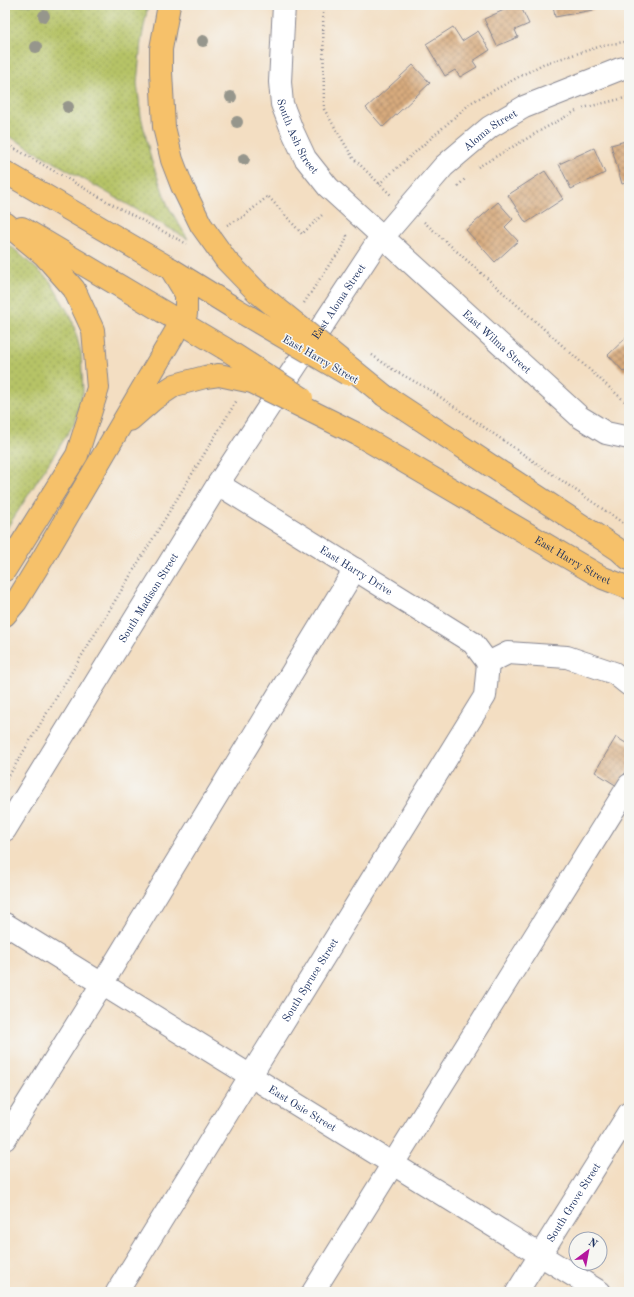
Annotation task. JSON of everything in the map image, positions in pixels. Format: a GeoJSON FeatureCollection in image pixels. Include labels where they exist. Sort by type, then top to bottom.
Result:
{"type":"FeatureCollection","features":[{"type":"Feature","properties":{"kind":"main road"},"geometry":{"type":"LineString","coordinates":[[170,5],[161,49],[164,127],[172,160],[182,186],[201,225],[226,260],[257,292],[385,396]]}},
{"type":"Feature","properties":{"kind":"main road","name":"East Harry Street"},"geometry":{"type":"LineString","coordinates":[[7,173],[385,396],[619,550],[629,559]]}},
{"type":"Feature","properties":{"kind":"main road","name":"East Harry Street"},"geometry":{"type":"LineString","coordinates":[[5,218],[224,348],[357,434],[603,578],[629,588]]}},
{"type":"Feature","properties":{"kind":"main road"},"geometry":{"type":"LineString","coordinates":[[5,223],[44,255],[74,289],[93,330],[98,388],[77,455],[5,570]]}},
{"type":"Feature","properties":{"kind":"main road"},"geometry":{"type":"LineString","coordinates":[[5,615],[16,602],[182,323],[186,314],[186,294],[172,269]]}},
{"type":"Feature","properties":{"kind":"main road"},"geometry":{"type":"LineString","coordinates":[[116,432],[154,399],[175,385],[219,375],[252,382],[357,434]]}},
{"type":"Feature","properties":{"kind":"street","name":"South Ash Street"},"geometry":{"type":"LineString","coordinates":[[284,5],[280,82],[282,104],[292,130],[305,158],[328,187],[383,237]]}},
{"type":"Feature","properties":{"kind":"street","name":"Aloma Street"},"geometry":{"type":"LineString","coordinates":[[383,237],[444,166],[490,127],[524,107],[620,69],[629,67]]}},
{"type":"Feature","properties":{"kind":"street","name":"East Aloma Street"},"geometry":{"type":"LineString","coordinates":[[295,368],[378,241],[383,237]]}},
{"type":"Feature","properties":{"kind":"street","name":"East Wilma Street"},"geometry":{"type":"LineString","coordinates":[[383,237],[580,417],[606,433],[623,437]]}},
{"type":"Feature","properties":{"kind":"street","name":"South Madison Street"},"geometry":{"type":"LineString","coordinates":[[5,830],[218,484],[295,368]]}},
{"type":"Feature","properties":{"kind":"street","name":"East Harry Drive"},"geometry":{"type":"LineString","coordinates":[[218,484],[473,643],[488,663]]}},
{"type":"Feature","properties":{"kind":"street"},"geometry":{"type":"LineString","coordinates":[[5,1139],[102,984],[355,569]]}},
{"type":"Feature","properties":{"kind":"street"},"geometry":{"type":"LineString","coordinates":[[488,663],[508,652],[567,658],[614,673],[629,685]]}},
{"type":"Feature","properties":{"kind":"street","name":"South Spruce Street"},"geometry":{"type":"LineString","coordinates":[[117,1292],[485,696],[488,663]]}},
{"type":"Feature","properties":{"kind":"street"},"geometry":{"type":"LineString","coordinates":[[313,1292],[629,785]]}},
{"type":"Feature","properties":{"kind":"street","name":"East Osie Street"},"geometry":{"type":"LineString","coordinates":[[5,924],[541,1254],[600,1292]]}},
{"type":"Feature","properties":{"kind":"street","name":"South Grove Street"},"geometry":{"type":"LineString","coordinates":[[517,1292],[629,1113]]}},
{"type":"Feature","properties":{"kind":"path"},"geometry":{"type":"LineString","coordinates":[[323,5],[324,109],[353,158],[385,190],[429,226],[629,405]]}},
{"type":"Feature","properties":{"kind":"path"},"geometry":{"type":"LineString","coordinates":[[474,170],[545,128],[581,109],[629,97]]}},
{"type":"Feature","properties":{"kind":"path"},"geometry":{"type":"LineString","coordinates":[[5,144],[188,244],[208,235]]}},
{"type":"Feature","properties":{"kind":"path"},"geometry":{"type":"LineString","coordinates":[[454,190],[469,175]]}},
{"type":"Feature","properties":{"kind":"path"},"geometry":{"type":"LineString","coordinates":[[243,217],[268,196],[302,234],[325,212]]}},
{"type":"Feature","properties":{"kind":"path"},"geometry":{"type":"LineString","coordinates":[[392,369],[430,390],[629,527]]}},
{"type":"Feature","properties":{"kind":"green space"},"geometry":{"type":"Polygon","coordinates":[[[5,5],[148,5],[141,42],[137,83],[141,116],[151,159],[168,206],[188,239],[5,134],[5,5]]]}},
{"type":"Feature","properties":{"kind":"green space"},"geometry":{"type":"Polygon","coordinates":[[[5,243],[13,248],[50,281],[72,319],[81,353],[83,392],[74,424],[5,531],[5,243]]]}},
{"type":"Feature","properties":{"kind":"building"},"geometry":{"type":"Polygon","coordinates":[[[515,5],[520,5],[529,24],[515,30],[518,37],[497,46],[484,19],[515,5]]]}},
{"type":"Feature","properties":{"kind":"building"},"geometry":{"type":"Polygon","coordinates":[[[553,5],[592,5],[593,10],[555,17],[553,5]]]}},
{"type":"Feature","properties":{"kind":"building"},"geometry":{"type":"Polygon","coordinates":[[[453,27],[462,41],[478,31],[490,50],[473,61],[477,67],[460,77],[455,70],[445,76],[426,44],[453,27]]]}},
{"type":"Feature","properties":{"kind":"building"},"geometry":{"type":"Polygon","coordinates":[[[413,65],[430,83],[383,127],[366,108],[413,65]]]}},
{"type":"Feature","properties":{"kind":"building"},"geometry":{"type":"Polygon","coordinates":[[[629,140],[629,182],[622,184],[611,145],[629,140]]]}},
{"type":"Feature","properties":{"kind":"building"},"geometry":{"type":"Polygon","coordinates":[[[594,148],[605,173],[571,189],[559,164],[594,148]]]}},
{"type":"Feature","properties":{"kind":"building"},"geometry":{"type":"Polygon","coordinates":[[[545,171],[563,199],[526,223],[508,195],[545,171]]]}},
{"type":"Feature","properties":{"kind":"building"},"geometry":{"type":"Polygon","coordinates":[[[498,202],[513,219],[505,227],[518,241],[495,262],[466,230],[498,202]]]}},
{"type":"Feature","properties":{"kind":"building"},"geometry":{"type":"Polygon","coordinates":[[[629,335],[629,367],[624,372],[608,355],[629,335]]]}},
{"type":"Feature","properties":{"kind":"building"},"geometry":{"type":"Polygon","coordinates":[[[616,737],[629,745],[629,767],[617,786],[595,772],[616,737]]]}}]}
